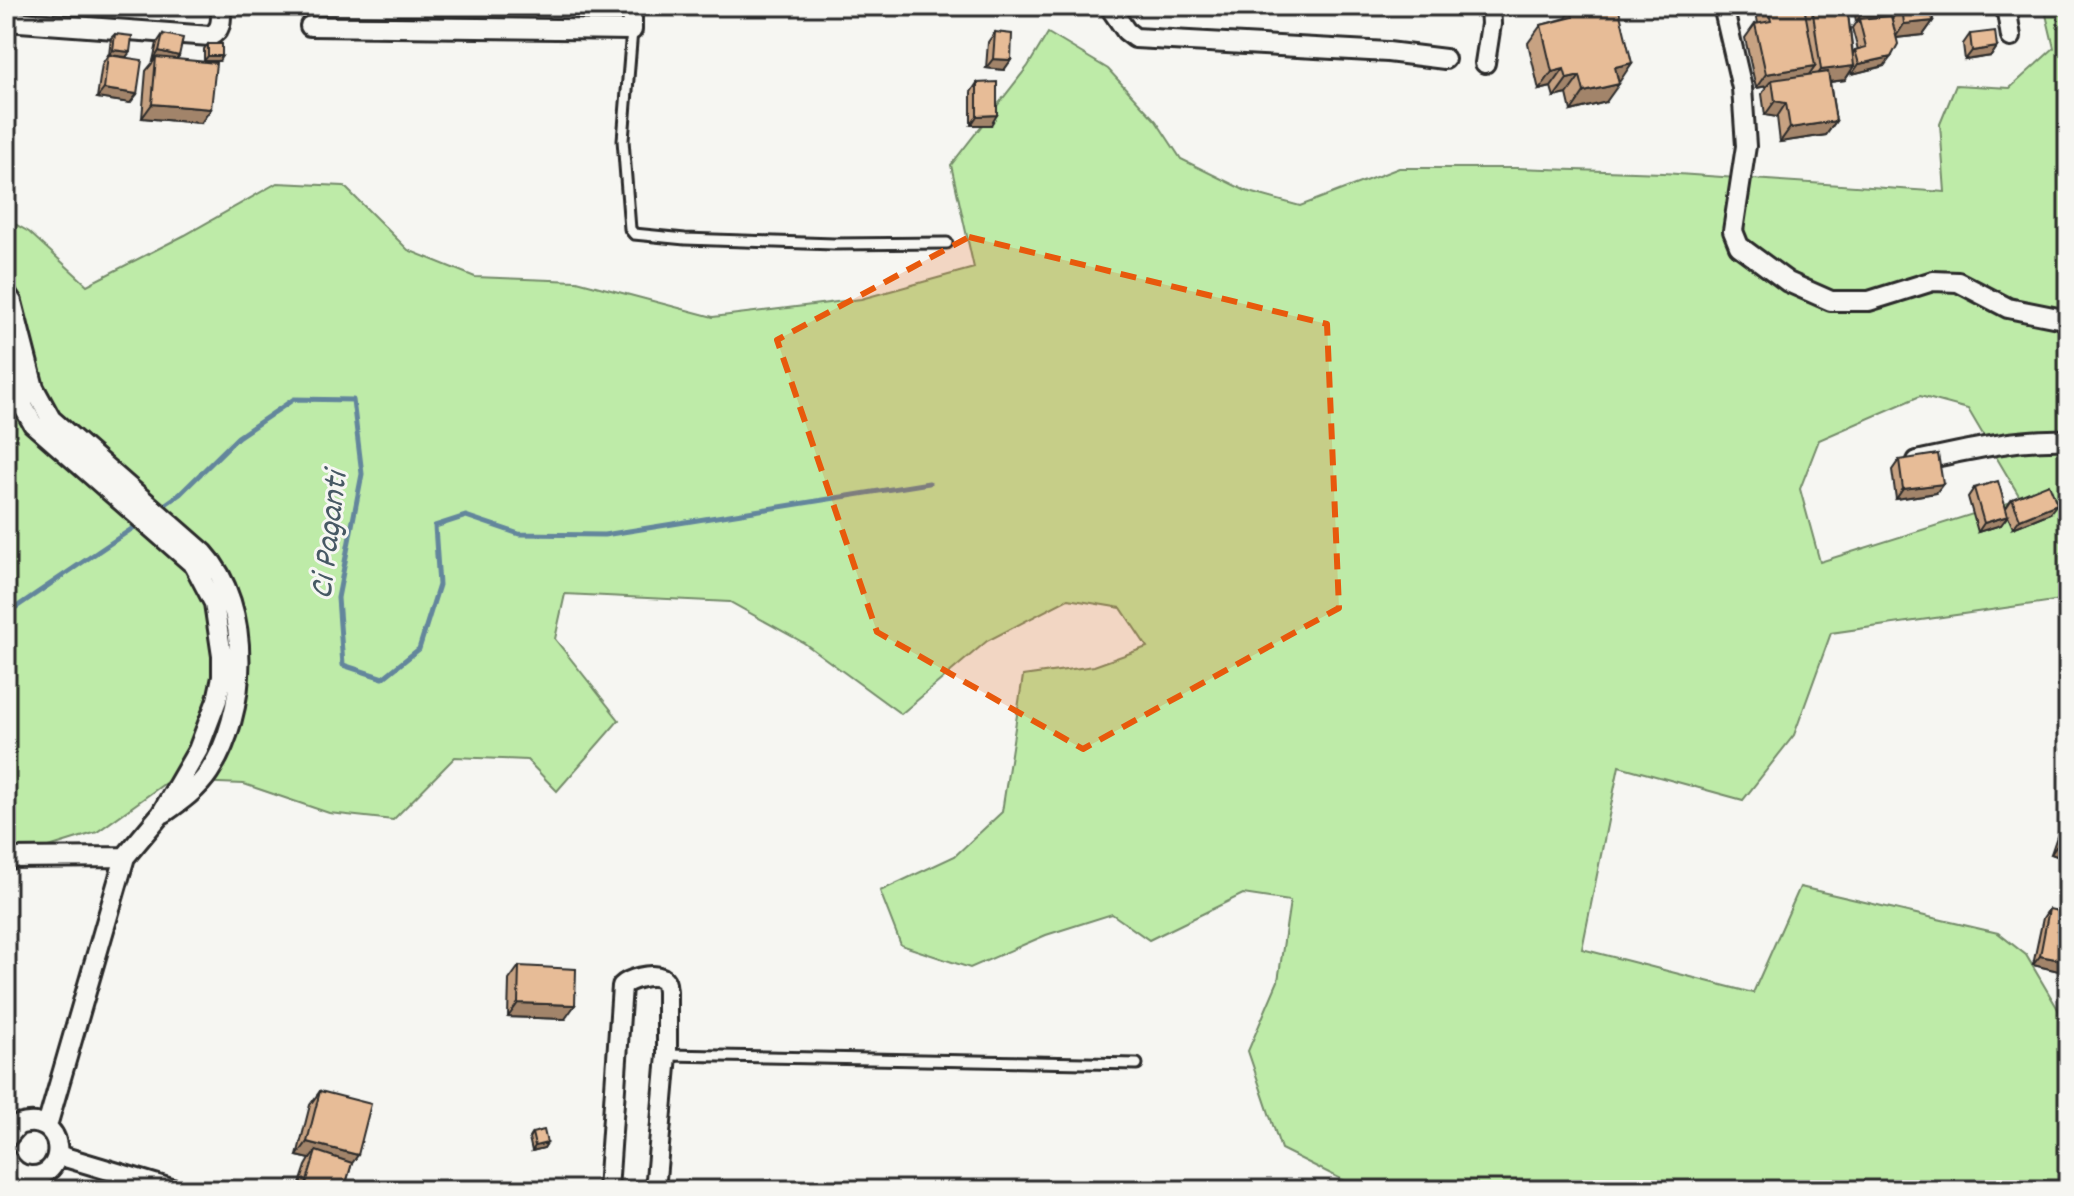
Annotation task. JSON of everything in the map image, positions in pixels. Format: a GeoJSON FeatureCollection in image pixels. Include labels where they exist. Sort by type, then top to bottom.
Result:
{"type":"FeatureCollection","features":[{"type":"Feature","properties":{"kind":"street"},"geometry":{"type":"LineString","coordinates":[[6,21],[210,36],[218,32],[221,26],[221,6]]}},
{"type":"Feature","properties":{"kind":"street"},"geometry":{"type":"LineString","coordinates":[[310,26],[354,16],[632,30],[632,6]]}},
{"type":"Feature","properties":{"kind":"street"},"geometry":{"type":"LineString","coordinates":[[1109,6],[1126,31],[1135,38],[1388,52],[1445,59]]}},
{"type":"Feature","properties":{"kind":"street"},"geometry":{"type":"LineString","coordinates":[[1485,63],[1491,24],[1490,6]]}},
{"type":"Feature","properties":{"kind":"street"},"geometry":{"type":"LineString","coordinates":[[1723,6],[1742,88],[1746,146],[1733,231],[1739,246],[1788,282],[1831,301],[1869,301],[1933,281],[1958,282],[2008,308],[2068,320]]}},
{"type":"Feature","properties":{"kind":"street"},"geometry":{"type":"LineString","coordinates":[[2006,6],[2011,37]]}},
{"type":"Feature","properties":{"kind":"street"},"geometry":{"type":"LineString","coordinates":[[6,293],[12,302],[34,388],[64,440],[199,559],[214,603],[222,656],[222,677],[211,719],[198,750],[161,814],[125,857],[47,1126]]}},
{"type":"Feature","properties":{"kind":"street"},"geometry":{"type":"LineString","coordinates":[[6,344],[29,416],[41,433],[64,440]]}},
{"type":"Feature","properties":{"kind":"street"},"geometry":{"type":"LineString","coordinates":[[1909,463],[1986,446],[2042,439],[2068,440]]}},
{"type":"Feature","properties":{"kind":"street"},"geometry":{"type":"LineString","coordinates":[[6,858],[125,857]]}},
{"type":"Feature","properties":{"kind":"street"},"geometry":{"type":"LineString","coordinates":[[608,1190],[622,986],[626,981],[661,978],[666,982],[667,1055],[655,1190]]}},
{"type":"Feature","properties":{"kind":"street"},"geometry":{"type":"LineString","coordinates":[[6,1139],[18,1125],[28,1122],[47,1126],[58,1144],[58,1155],[49,1170],[30,1183],[6,1158]]}},
{"type":"Feature","properties":{"kind":"street"},"geometry":{"type":"LineString","coordinates":[[58,1155],[175,1190]]}},
{"type":"Feature","properties":{"kind":"lane"},"geometry":{"type":"LineString","coordinates":[[632,30],[623,140],[630,229],[634,234],[685,239],[834,244],[947,243]]}},
{"type":"Feature","properties":{"kind":"lane"},"geometry":{"type":"LineString","coordinates":[[667,1055],[1137,1064]]}},
{"type":"Feature","properties":{"kind":"highlighted area"},"geometry":{"type":"Polygon","coordinates":[[[969,237],[1327,324],[1339,608],[1083,749],[877,632],[777,340],[969,237]]]}},
{"type":"Feature","properties":{"kind":"green space"},"geometry":{"type":"Polygon","coordinates":[[[2044,6],[2068,6],[2068,599],[1831,633],[1794,735],[1743,800],[1619,766],[1582,949],[1753,993],[1800,887],[1998,933],[2026,955],[2068,1026],[2068,1190],[1363,1190],[1281,1149],[1248,1051],[1278,981],[1290,901],[1243,894],[1149,940],[1112,914],[1046,935],[970,968],[901,945],[880,891],[955,856],[1002,812],[1023,676],[1094,666],[1147,647],[1121,608],[1068,599],[987,641],[901,714],[804,643],[730,602],[565,594],[555,639],[619,720],[557,791],[527,760],[455,757],[393,820],[329,813],[244,784],[168,781],[97,832],[36,851],[6,848],[6,219],[29,232],[87,285],[277,183],[344,186],[408,250],[475,277],[577,281],[713,317],[861,299],[974,268],[951,165],[1028,66],[1048,33],[1108,69],[1156,121],[1181,159],[1246,191],[1300,206],[1399,168],[1663,173],[1945,192],[1940,124],[1956,85],[2010,88],[2054,48],[2044,6]],[[1920,396],[1819,440],[1800,489],[1820,562],[2021,499],[1968,409],[1920,396]]]}},
{"type":"Feature","properties":{"kind":"green space"},"geometry":{"type":"Polygon","coordinates":[[[2068,696],[2068,785],[2059,717],[2068,696]]]}},
{"type":"Feature","properties":{"kind":"building"},"geometry":{"type":"Polygon","coordinates":[[[1588,6],[1618,6],[1632,63],[1615,67],[1619,84],[1584,92],[1580,76],[1567,79],[1564,69],[1552,72],[1541,25],[1573,17],[1571,10],[1588,6]]]}},
{"type":"Feature","properties":{"kind":"building"},"geometry":{"type":"Polygon","coordinates":[[[1767,6],[1804,6],[1815,66],[1766,74],[1755,24],[1771,21],[1767,6]]]}},
{"type":"Feature","properties":{"kind":"building"},"geometry":{"type":"Polygon","coordinates":[[[1812,6],[1847,6],[1854,66],[1821,70],[1812,6]]]}},
{"type":"Feature","properties":{"kind":"building"},"geometry":{"type":"Polygon","coordinates":[[[1902,6],[1931,6],[1933,21],[1904,24],[1902,6]]]}},
{"type":"Feature","properties":{"kind":"building"},"geometry":{"type":"Polygon","coordinates":[[[1891,16],[1898,44],[1891,57],[1859,64],[1855,50],[1866,47],[1859,19],[1891,16]]]}},
{"type":"Feature","properties":{"kind":"building"},"geometry":{"type":"Polygon","coordinates":[[[1995,31],[1997,47],[1972,51],[1970,34],[1995,31]]]}},
{"type":"Feature","properties":{"kind":"building"},"geometry":{"type":"Polygon","coordinates":[[[995,32],[1012,34],[1011,60],[993,59],[995,32]]]}},
{"type":"Feature","properties":{"kind":"building"},"geometry":{"type":"Polygon","coordinates":[[[115,34],[132,36],[130,52],[113,50],[115,34]]]}},
{"type":"Feature","properties":{"kind":"building"},"geometry":{"type":"Polygon","coordinates":[[[163,34],[183,38],[179,56],[159,51],[163,34]]]}},
{"type":"Feature","properties":{"kind":"building"},"geometry":{"type":"Polygon","coordinates":[[[208,44],[222,44],[222,56],[208,56],[208,44]]]}},
{"type":"Feature","properties":{"kind":"building"},"geometry":{"type":"Polygon","coordinates":[[[108,55],[142,60],[137,94],[104,89],[108,55]]]}},
{"type":"Feature","properties":{"kind":"building"},"geometry":{"type":"Polygon","coordinates":[[[156,57],[216,63],[211,109],[152,104],[156,57]]]}},
{"type":"Feature","properties":{"kind":"building"},"geometry":{"type":"Polygon","coordinates":[[[1828,72],[1836,121],[1790,128],[1786,103],[1775,101],[1772,80],[1828,72]]]}},
{"type":"Feature","properties":{"kind":"building"},"geometry":{"type":"Polygon","coordinates":[[[997,82],[997,115],[977,116],[977,83],[997,82]]]}},
{"type":"Feature","properties":{"kind":"building"},"geometry":{"type":"Polygon","coordinates":[[[1938,454],[1943,484],[1903,489],[1899,460],[1938,454]]]}},
{"type":"Feature","properties":{"kind":"building"},"geometry":{"type":"Polygon","coordinates":[[[1998,481],[2008,516],[1984,523],[1974,488],[1998,481]]]}},
{"type":"Feature","properties":{"kind":"building"},"geometry":{"type":"Polygon","coordinates":[[[2049,484],[2057,504],[2020,519],[2012,499],[2049,484]]]}},
{"type":"Feature","properties":{"kind":"building"},"geometry":{"type":"Polygon","coordinates":[[[2068,819],[2068,843],[2061,840],[2068,819]]]}},
{"type":"Feature","properties":{"kind":"building"},"geometry":{"type":"Polygon","coordinates":[[[2049,909],[2068,913],[2066,961],[2040,956],[2049,909]]]}},
{"type":"Feature","properties":{"kind":"building"},"geometry":{"type":"Polygon","coordinates":[[[519,966],[576,969],[575,1005],[518,1003],[519,966]]]}},
{"type":"Feature","properties":{"kind":"building"},"geometry":{"type":"Polygon","coordinates":[[[320,1091],[371,1104],[358,1155],[307,1142],[320,1091]]]}},
{"type":"Feature","properties":{"kind":"building"},"geometry":{"type":"Polygon","coordinates":[[[544,1130],[547,1143],[535,1146],[532,1133],[544,1130]]]}},
{"type":"Feature","properties":{"kind":"building"},"geometry":{"type":"Polygon","coordinates":[[[316,1151],[352,1163],[344,1190],[305,1187],[316,1151]]]}},
{"type":"Feature","properties":{"kind":"waterway","name":"Ci Paganti"},"geometry":{"type":"LineString","coordinates":[[160,508],[180,494],[238,437],[294,399],[353,400],[362,474],[338,598],[343,665],[383,678],[419,649],[439,585],[435,526],[466,516],[519,534],[604,535],[929,483]]}},
{"type":"Feature","properties":{"kind":"waterway","name":"Ci Paganti"},"geometry":{"type":"LineString","coordinates":[[6,614],[139,524]]}}]}
